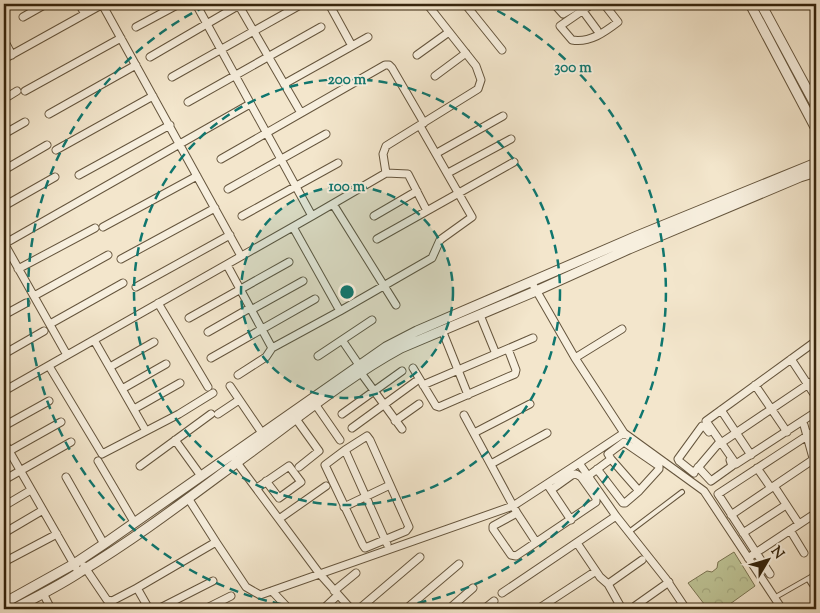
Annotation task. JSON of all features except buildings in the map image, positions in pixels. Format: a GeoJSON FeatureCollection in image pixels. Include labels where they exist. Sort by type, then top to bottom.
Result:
{"type":"FeatureCollection","features":[{"type":"Feature","properties":{"kind":"street"},"geometry":{"type":"LineString","coordinates":[[22,17],[46,4]]}},
{"type":"Feature","properties":{"kind":"street"},"geometry":{"type":"LineString","coordinates":[[79,4],[85,14]]}},
{"type":"Feature","properties":{"kind":"street"},"geometry":{"type":"LineString","coordinates":[[4,59],[103,4],[241,256]]}},
{"type":"Feature","properties":{"kind":"street"},"geometry":{"type":"LineString","coordinates":[[136,27],[179,4]]}},
{"type":"Feature","properties":{"kind":"street"},"geometry":{"type":"LineString","coordinates":[[196,4],[312,216]]}},
{"type":"Feature","properties":{"kind":"street"},"geometry":{"type":"LineString","coordinates":[[150,57],[239,4],[301,113]]}},
{"type":"Feature","properties":{"kind":"street"},"geometry":{"type":"LineString","coordinates":[[172,77],[220,48],[302,4]]}},
{"type":"Feature","properties":{"kind":"street"},"geometry":{"type":"LineString","coordinates":[[329,4],[352,46]]}},
{"type":"Feature","properties":{"kind":"street"},"geometry":{"type":"LineString","coordinates":[[386,173],[384,149],[478,89],[480,80],[478,71],[427,4]]}},
{"type":"Feature","properties":{"kind":"street"},"geometry":{"type":"LineString","coordinates":[[465,4],[502,50]]}},
{"type":"Feature","properties":{"kind":"street"},"geometry":{"type":"LineString","coordinates":[[554,4],[563,14],[580,6],[592,4]]}},
{"type":"Feature","properties":{"kind":"street"},"geometry":{"type":"LineString","coordinates":[[580,6],[560,26],[572,40],[589,39],[601,34],[618,22],[604,4]]}},
{"type":"Feature","properties":{"kind":"street"},"geometry":{"type":"LineString","coordinates":[[750,4],[816,129]]}},
{"type":"Feature","properties":{"kind":"street"},"geometry":{"type":"LineString","coordinates":[[761,4],[816,106]]}},
{"type":"Feature","properties":{"kind":"street"},"geometry":{"type":"LineString","coordinates":[[580,6],[597,30]]}},
{"type":"Feature","properties":{"kind":"street"},"geometry":{"type":"LineString","coordinates":[[188,102],[321,27]]}},
{"type":"Feature","properties":{"kind":"street"},"geometry":{"type":"LineString","coordinates":[[417,55],[449,32]]}},
{"type":"Feature","properties":{"kind":"street"},"geometry":{"type":"LineString","coordinates":[[284,84],[368,37]]}},
{"type":"Feature","properties":{"kind":"street"},"geometry":{"type":"LineString","coordinates":[[25,91],[121,38]]}},
{"type":"Feature","properties":{"kind":"street"},"geometry":{"type":"LineString","coordinates":[[4,40],[12,55]]}},
{"type":"Feature","properties":{"kind":"street"},"geometry":{"type":"LineString","coordinates":[[435,76],[466,53]]}},
{"type":"Feature","properties":{"kind":"street"},"geometry":{"type":"LineString","coordinates":[[221,159],[389,64],[472,217],[440,240],[432,258],[272,348],[266,357],[238,375]]}},
{"type":"Feature","properties":{"kind":"street"},"geometry":{"type":"LineString","coordinates":[[49,114],[136,65]]}},
{"type":"Feature","properties":{"kind":"street"},"geometry":{"type":"LineString","coordinates":[[4,99],[17,91]]}},
{"type":"Feature","properties":{"kind":"street"},"geometry":{"type":"LineString","coordinates":[[56,150],[153,96]]}},
{"type":"Feature","properties":{"kind":"street"},"geometry":{"type":"LineString","coordinates":[[67,355],[4,243],[250,104]]}},
{"type":"Feature","properties":{"kind":"street"},"geometry":{"type":"LineString","coordinates":[[436,153],[503,116]]}},
{"type":"Feature","properties":{"kind":"street"},"geometry":{"type":"LineString","coordinates":[[4,134],[25,122]]}},
{"type":"Feature","properties":{"kind":"street"},"geometry":{"type":"LineString","coordinates":[[78,175],[170,124]]}},
{"type":"Feature","properties":{"kind":"street"},"geometry":{"type":"LineString","coordinates":[[228,189],[326,134]]}},
{"type":"Feature","properties":{"kind":"street"},"geometry":{"type":"LineString","coordinates":[[448,173],[510,139]]}},
{"type":"Feature","properties":{"kind":"street"},"geometry":{"type":"LineString","coordinates":[[4,170],[47,146]]}},
{"type":"Feature","properties":{"kind":"street"},"geometry":{"type":"LineString","coordinates":[[377,239],[514,162]]}},
{"type":"Feature","properties":{"kind":"street"},"geometry":{"type":"LineString","coordinates":[[360,369],[393,352],[480,314],[637,236],[816,162]]}},
{"type":"Feature","properties":{"kind":"street"},"geometry":{"type":"LineString","coordinates":[[242,216],[338,163]]}},
{"type":"Feature","properties":{"kind":"street"},"geometry":{"type":"LineString","coordinates":[[14,609],[82,571],[188,498],[262,433],[314,402],[360,369],[386,347],[417,331],[534,287],[816,172]]}},
{"type":"Feature","properties":{"kind":"street"},"geometry":{"type":"LineString","coordinates":[[4,391],[386,173],[408,174],[427,211]]}},
{"type":"Feature","properties":{"kind":"street"},"geometry":{"type":"LineString","coordinates":[[103,227],[197,176]]}},
{"type":"Feature","properties":{"kind":"street"},"geometry":{"type":"LineString","coordinates":[[4,206],[55,177]]}},
{"type":"Feature","properties":{"kind":"street"},"geometry":{"type":"LineString","coordinates":[[374,216],[417,191]]}},
{"type":"Feature","properties":{"kind":"street"},"geometry":{"type":"LineString","coordinates":[[333,204],[396,305]]}},
{"type":"Feature","properties":{"kind":"street"},"geometry":{"type":"LineString","coordinates":[[121,259],[215,208]]}},
{"type":"Feature","properties":{"kind":"street"},"geometry":{"type":"LineString","coordinates":[[293,227],[340,311]]}},
{"type":"Feature","properties":{"kind":"street"},"geometry":{"type":"LineString","coordinates":[[18,269],[95,228]]}},
{"type":"Feature","properties":{"kind":"street"},"geometry":{"type":"LineString","coordinates":[[136,287],[230,235]]}},
{"type":"Feature","properties":{"kind":"street"},"geometry":{"type":"LineString","coordinates":[[34,296],[108,254]]}},
{"type":"Feature","properties":{"kind":"street"},"geometry":{"type":"LineString","coordinates":[[190,318],[289,262]]}},
{"type":"Feature","properties":{"kind":"street"},"geometry":{"type":"LineString","coordinates":[[226,265],[272,348]]}},
{"type":"Feature","properties":{"kind":"street"},"geometry":{"type":"LineString","coordinates":[[208,332],[303,281]]}},
{"type":"Feature","properties":{"kind":"street"},"geometry":{"type":"LineString","coordinates":[[50,324],[123,283]]}},
{"type":"Feature","properties":{"kind":"street"},"geometry":{"type":"LineString","coordinates":[[534,287],[575,358],[624,433],[704,491],[782,609]]}},
{"type":"Feature","properties":{"kind":"street"},"geometry":{"type":"LineString","coordinates":[[211,358],[315,300]]}},
{"type":"Feature","properties":{"kind":"street"},"geometry":{"type":"LineString","coordinates":[[4,315],[26,303]]}},
{"type":"Feature","properties":{"kind":"street"},"geometry":{"type":"LineString","coordinates":[[49,366],[102,454],[146,431],[210,390],[158,303]]}},
{"type":"Feature","properties":{"kind":"street"},"geometry":{"type":"LineString","coordinates":[[480,314],[496,354]]}},
{"type":"Feature","properties":{"kind":"street"},"geometry":{"type":"LineString","coordinates":[[318,356],[372,320]]}},
{"type":"Feature","properties":{"kind":"street"},"geometry":{"type":"LineString","coordinates":[[575,358],[622,329]]}},
{"type":"Feature","properties":{"kind":"street"},"geometry":{"type":"LineString","coordinates":[[442,330],[468,394]]}},
{"type":"Feature","properties":{"kind":"street"},"geometry":{"type":"LineString","coordinates":[[4,354],[44,331]]}},
{"type":"Feature","properties":{"kind":"street"},"geometry":{"type":"LineString","coordinates":[[423,384],[533,338]]}},
{"type":"Feature","properties":{"kind":"street"},"geometry":{"type":"LineString","coordinates":[[94,340],[146,431]]}},
{"type":"Feature","properties":{"kind":"street"},"geometry":{"type":"LineString","coordinates":[[342,340],[374,391],[402,429]]}},
{"type":"Feature","properties":{"kind":"street"},"geometry":{"type":"LineString","coordinates":[[816,341],[706,421],[719,443],[733,464],[732,466],[712,481],[696,470],[679,462],[678,459],[702,426],[705,427],[719,443],[736,464],[816,412]]}},
{"type":"Feature","properties":{"kind":"street"},"geometry":{"type":"LineString","coordinates":[[110,367],[154,342]]}},
{"type":"Feature","properties":{"kind":"street"},"geometry":{"type":"LineString","coordinates":[[413,368],[436,406],[439,407],[515,374],[516,370],[508,349]]}},
{"type":"Feature","properties":{"kind":"street"},"geometry":{"type":"LineString","coordinates":[[791,359],[816,396]]}},
{"type":"Feature","properties":{"kind":"street"},"geometry":{"type":"LineString","coordinates":[[122,389],[166,364]]}},
{"type":"Feature","properties":{"kind":"street"},"geometry":{"type":"LineString","coordinates":[[342,414],[402,371]]}},
{"type":"Feature","properties":{"kind":"street"},"geometry":{"type":"LineString","coordinates":[[687,480],[719,443],[816,379]]}},
{"type":"Feature","properties":{"kind":"street"},"geometry":{"type":"LineString","coordinates":[[352,428],[415,382]]}},
{"type":"Feature","properties":{"kind":"street"},"geometry":{"type":"LineString","coordinates":[[134,409],[180,383]]}},
{"type":"Feature","properties":{"kind":"street"},"geometry":{"type":"LineString","coordinates":[[755,385],[786,432]]}},
{"type":"Feature","properties":{"kind":"street"},"geometry":{"type":"LineString","coordinates":[[230,386],[262,433]]}},
{"type":"Feature","properties":{"kind":"street"},"geometry":{"type":"LineString","coordinates":[[140,466],[175,440],[240,400]]}},
{"type":"Feature","properties":{"kind":"street"},"geometry":{"type":"LineString","coordinates":[[4,426],[49,401]]}},
{"type":"Feature","properties":{"kind":"street"},"geometry":{"type":"LineString","coordinates":[[4,603],[77,562],[201,476],[234,459],[296,419],[314,402]]}},
{"type":"Feature","properties":{"kind":"street"},"geometry":{"type":"LineString","coordinates":[[314,402],[340,440]]}},
{"type":"Feature","properties":{"kind":"street"},"geometry":{"type":"LineString","coordinates":[[395,421],[419,404]]}},
{"type":"Feature","properties":{"kind":"street"},"geometry":{"type":"LineString","coordinates":[[474,433],[530,404]]}},
{"type":"Feature","properties":{"kind":"street"},"geometry":{"type":"LineString","coordinates":[[721,410],[751,455]]}},
{"type":"Feature","properties":{"kind":"street"},"geometry":{"type":"LineString","coordinates":[[464,415],[513,506],[536,542]]}},
{"type":"Feature","properties":{"kind":"street"},"geometry":{"type":"LineString","coordinates":[[704,491],[816,417]]}},
{"type":"Feature","properties":{"kind":"street"},"geometry":{"type":"LineString","coordinates":[[296,419],[319,451],[299,467]]}},
{"type":"Feature","properties":{"kind":"street"},"geometry":{"type":"LineString","coordinates":[[6,453],[61,422]]}},
{"type":"Feature","properties":{"kind":"street"},"geometry":{"type":"LineString","coordinates":[[804,425],[816,469]]}},
{"type":"Feature","properties":{"kind":"street"},"geometry":{"type":"LineString","coordinates":[[770,574],[718,496],[718,493],[816,430]]}},
{"type":"Feature","properties":{"kind":"street"},"geometry":{"type":"LineString","coordinates":[[491,464],[547,433]]}},
{"type":"Feature","properties":{"kind":"street"},"geometry":{"type":"LineString","coordinates":[[549,487],[578,463],[624,433]]}},
{"type":"Feature","properties":{"kind":"street"},"geometry":{"type":"LineString","coordinates":[[365,437],[369,438],[409,527],[408,530],[367,548],[364,547],[325,465],[345,450],[365,437]]}},
{"type":"Feature","properties":{"kind":"street"},"geometry":{"type":"LineString","coordinates":[[175,440],[201,476]]}},
{"type":"Feature","properties":{"kind":"street"},"geometry":{"type":"LineString","coordinates":[[4,442],[6,453],[20,471],[57,534],[82,571],[109,602],[216,542]]}},
{"type":"Feature","properties":{"kind":"street"},"geometry":{"type":"LineString","coordinates":[[4,480],[71,442]]}},
{"type":"Feature","properties":{"kind":"street"},"geometry":{"type":"LineString","coordinates":[[597,469],[622,503],[625,503],[639,491],[659,469],[659,466],[624,442],[608,454],[639,491]]}},
{"type":"Feature","properties":{"kind":"street"},"geometry":{"type":"LineString","coordinates":[[345,450],[389,549]]}},
{"type":"Feature","properties":{"kind":"street"},"geometry":{"type":"LineString","coordinates":[[234,459],[319,573],[352,609]]}},
{"type":"Feature","properties":{"kind":"street"},"geometry":{"type":"LineString","coordinates":[[588,476],[611,459]]}},
{"type":"Feature","properties":{"kind":"street"},"geometry":{"type":"LineString","coordinates":[[731,515],[814,459]]}},
{"type":"Feature","properties":{"kind":"street"},"geometry":{"type":"LineString","coordinates":[[98,461],[134,522]]}},
{"type":"Feature","properties":{"kind":"street"},"geometry":{"type":"LineString","coordinates":[[578,463],[616,516],[668,582],[686,609]]}},
{"type":"Feature","properties":{"kind":"street"},"geometry":{"type":"LineString","coordinates":[[257,488],[266,481],[289,466],[301,482],[279,498],[266,481]]}},
{"type":"Feature","properties":{"kind":"street"},"geometry":{"type":"LineString","coordinates":[[757,468],[786,504],[799,524]]}},
{"type":"Feature","properties":{"kind":"street"},"geometry":{"type":"LineString","coordinates":[[188,498],[246,587],[260,595],[513,506],[572,475],[576,474],[581,477],[596,498],[594,504],[513,556],[492,528],[494,525],[517,513]]}},
{"type":"Feature","properties":{"kind":"street"},"geometry":{"type":"LineString","coordinates":[[66,477],[104,544]]}},
{"type":"Feature","properties":{"kind":"street"},"geometry":{"type":"LineString","coordinates":[[344,507],[390,485]]}},
{"type":"Feature","properties":{"kind":"street"},"geometry":{"type":"LineString","coordinates":[[279,519],[326,486]]}},
{"type":"Feature","properties":{"kind":"street"},"geometry":{"type":"LineString","coordinates":[[549,487],[571,520]]}},
{"type":"Feature","properties":{"kind":"street"},"geometry":{"type":"LineString","coordinates":[[4,506],[31,490]]}},
{"type":"Feature","properties":{"kind":"street"},"geometry":{"type":"LineString","coordinates":[[743,533],[786,504]]}},
{"type":"Feature","properties":{"kind":"street"},"geometry":{"type":"LineString","coordinates":[[4,533],[43,510]]}},
{"type":"Feature","properties":{"kind":"street"},"geometry":{"type":"LineString","coordinates":[[748,558],[816,513]]}},
{"type":"Feature","properties":{"kind":"street"},"geometry":{"type":"LineString","coordinates":[[502,593],[616,516]]}},
{"type":"Feature","properties":{"kind":"street"},"geometry":{"type":"LineString","coordinates":[[790,530],[804,553]]}},
{"type":"Feature","properties":{"kind":"street"},"geometry":{"type":"LineString","coordinates":[[4,562],[57,534]]}},
{"type":"Feature","properties":{"kind":"street"},"geometry":{"type":"LineString","coordinates":[[577,543],[596,572],[608,584],[622,609]]}},
{"type":"Feature","properties":{"kind":"street"},"geometry":{"type":"LineString","coordinates":[[359,609],[420,557]]}},
{"type":"Feature","properties":{"kind":"street"},"geometry":{"type":"LineString","coordinates":[[608,584],[642,560]]}},
{"type":"Feature","properties":{"kind":"street"},"geometry":{"type":"LineString","coordinates":[[406,609],[459,564]]}},
{"type":"Feature","properties":{"kind":"street"},"geometry":{"type":"LineString","coordinates":[[538,609],[596,572]]}},
{"type":"Feature","properties":{"kind":"street"},"geometry":{"type":"LineString","coordinates":[[323,609],[356,573]]}},
{"type":"Feature","properties":{"kind":"street"},"geometry":{"type":"LineString","coordinates":[[158,609],[214,581]]}},
{"type":"Feature","properties":{"kind":"street"},"geometry":{"type":"LineString","coordinates":[[635,606],[668,582]]}},
{"type":"Feature","properties":{"kind":"street"},"geometry":{"type":"LineString","coordinates":[[137,588],[149,609]]}},
{"type":"Feature","properties":{"kind":"street"},"geometry":{"type":"LineString","coordinates":[[449,609],[473,588]]}},
{"type":"Feature","properties":{"kind":"street"},"geometry":{"type":"LineString","coordinates":[[272,590],[289,609]]}},
{"type":"Feature","properties":{"kind":"street"},"geometry":{"type":"LineString","coordinates":[[43,593],[51,609]]}},
{"type":"Feature","properties":{"kind":"street"},"geometry":{"type":"LineString","coordinates":[[206,609],[231,596]]}},
{"type":"Feature","properties":{"kind":"street"},"geometry":{"type":"LineString","coordinates":[[484,609],[494,601]]}},
{"type":"Feature","properties":{"kind":"lane"},"geometry":{"type":"LineString","coordinates":[[629,532],[682,492]]}},
{"type":"Feature","properties":{"kind":"lane"},"geometry":{"type":"LineString","coordinates":[[774,598],[816,574]]}},
{"type":"Feature","properties":{"kind":"lane"},"geometry":{"type":"LineString","coordinates":[[808,578],[816,591]]}},
{"type":"Feature","properties":{"kind":"green space"},"geometry":{"type":"Polygon","coordinates":[[[734,552],[755,586],[723,609],[708,609],[688,583],[707,571],[712,572],[717,568],[718,562],[734,552]]]}}]}
